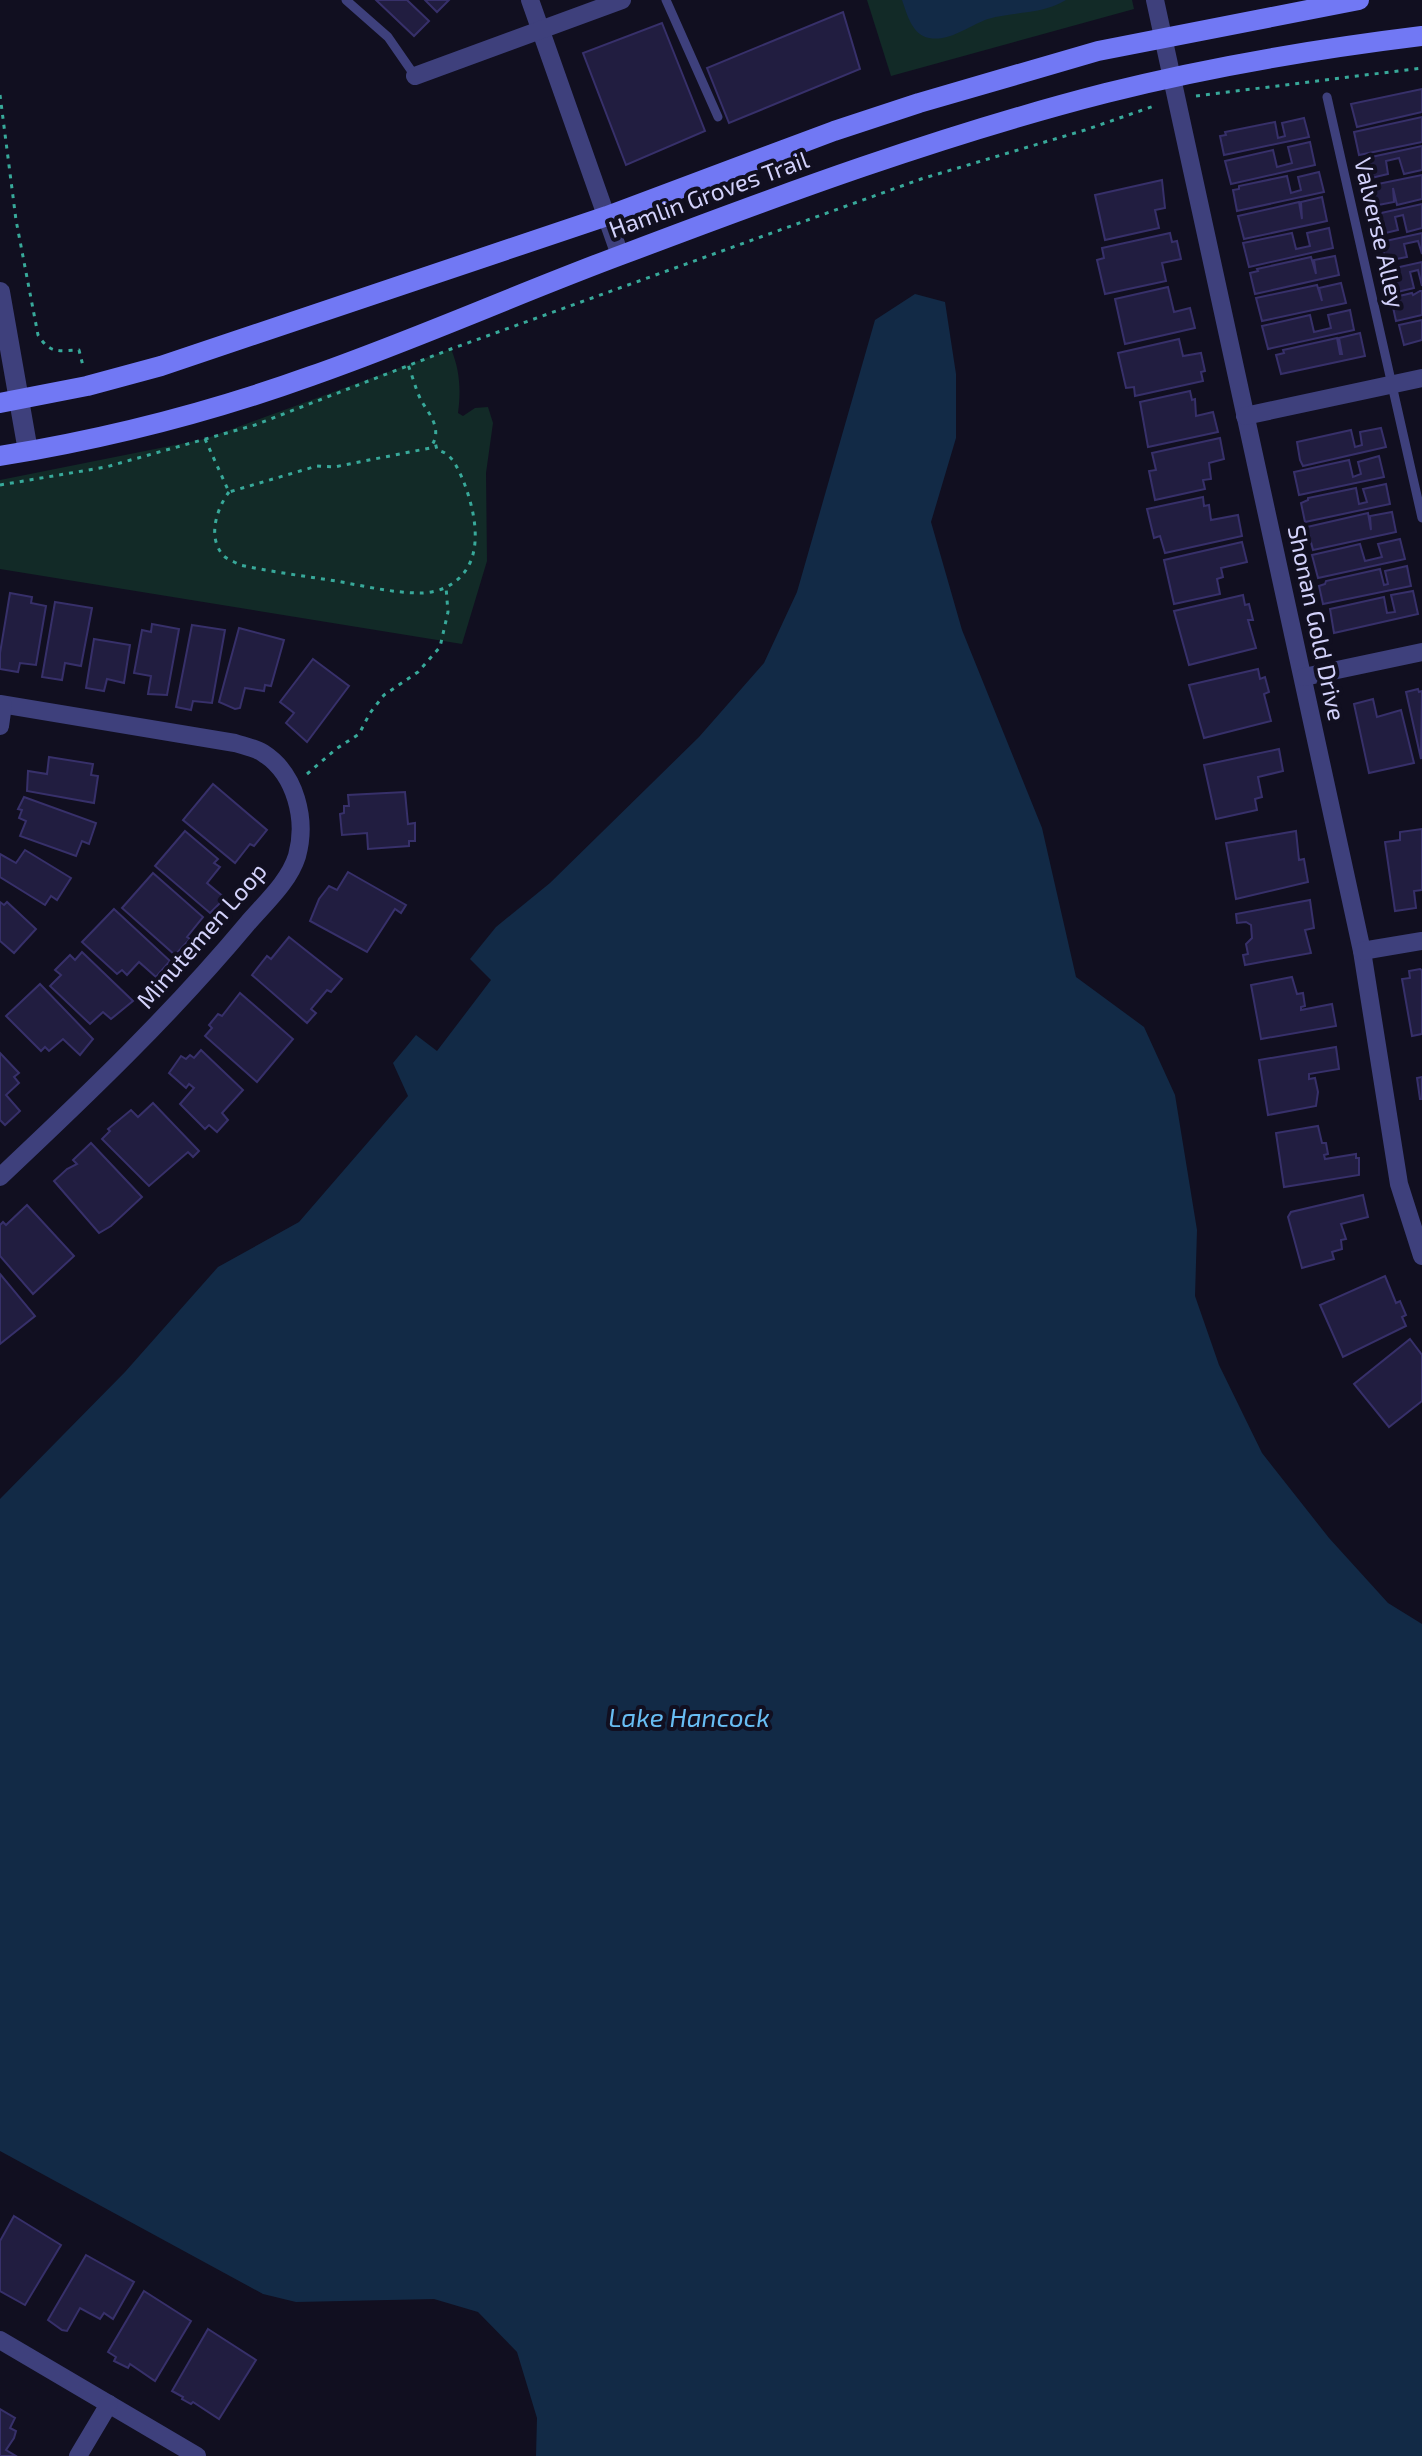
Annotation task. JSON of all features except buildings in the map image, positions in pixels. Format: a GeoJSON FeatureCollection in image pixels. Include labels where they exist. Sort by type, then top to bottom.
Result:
{"type":"FeatureCollection","features":[{"type":"Feature","properties":{"kind":"main road","name":"Hamlin Groves Trail"},"geometry":{"type":"LineString","coordinates":[[10,402],[161,366],[607,216],[834,131],[919,103],[1098,51],[1359,0]]}},
{"type":"Feature","properties":{"kind":"main road","name":"Hamlin Groves Trail"},"geometry":{"type":"LineString","coordinates":[[0,456],[184,415],[308,377],[620,255],[841,174],[939,142],[1171,78],[1368,42],[1422,36]]}},
{"type":"Feature","properties":{"kind":"street"},"geometry":{"type":"LineString","coordinates":[[530,0],[620,255]]}},
{"type":"Feature","properties":{"kind":"street"},"geometry":{"type":"LineString","coordinates":[[415,76],[622,0]]}},
{"type":"Feature","properties":{"kind":"street","name":"Shonan Gold Drive"},"geometry":{"type":"LineString","coordinates":[[1155,0],[1362,951],[1399,1184],[1422,1256]]}},
{"type":"Feature","properties":{"kind":"street"},"geometry":{"type":"LineString","coordinates":[[0,292],[10,402],[28,451]]}},
{"type":"Feature","properties":{"kind":"street"},"geometry":{"type":"LineString","coordinates":[[1245,416],[1422,378]]}},
{"type":"Feature","properties":{"kind":"street"},"geometry":{"type":"LineString","coordinates":[[1304,677],[1422,652]]}},
{"type":"Feature","properties":{"kind":"street"},"geometry":{"type":"LineString","coordinates":[[0,726],[2,704]]}},
{"type":"Feature","properties":{"kind":"street","name":"Minutemen Loop"},"geometry":{"type":"LineString","coordinates":[[0,1177],[96,1087],[208,971],[288,876],[297,857],[301,834],[299,808],[293,788],[282,769],[262,753],[235,743],[2,704]]}},
{"type":"Feature","properties":{"kind":"street"},"geometry":{"type":"LineString","coordinates":[[1362,951],[1422,941]]}},
{"type":"Feature","properties":{"kind":"street"},"geometry":{"type":"LineString","coordinates":[[0,2340],[197,2456]]}},
{"type":"Feature","properties":{"kind":"street"},"geometry":{"type":"LineString","coordinates":[[78,2456],[109,2404]]}},
{"type":"Feature","properties":{"kind":"lane"},"geometry":{"type":"LineString","coordinates":[[346,0],[388,37],[415,76]]}},
{"type":"Feature","properties":{"kind":"lane"},"geometry":{"type":"LineString","coordinates":[[666,0],[718,117]]}},
{"type":"Feature","properties":{"kind":"lane","name":"Valverse Alley"},"geometry":{"type":"LineString","coordinates":[[1327,97],[1422,518]]}},
{"type":"Feature","properties":{"kind":"path"},"geometry":{"type":"LineString","coordinates":[[1195,96],[1422,68]]}},
{"type":"Feature","properties":{"kind":"path"},"geometry":{"type":"LineString","coordinates":[[0,95],[16,220],[38,335],[45,346],[57,352],[79,350],[87,386]]}},
{"type":"Feature","properties":{"kind":"path"},"geometry":{"type":"LineString","coordinates":[[0,485],[106,467],[255,425],[408,365],[921,179],[1157,105]]}},
{"type":"Feature","properties":{"kind":"path"},"geometry":{"type":"LineString","coordinates":[[408,365],[435,422],[437,450],[445,452],[458,469],[476,523],[475,544],[466,572],[446,587],[423,593],[240,565],[222,555],[216,539],[215,520],[219,506],[229,492],[317,466],[334,467],[430,448],[435,442]]}},
{"type":"Feature","properties":{"kind":"path"},"geometry":{"type":"LineString","coordinates":[[205,439],[229,492]]}},
{"type":"Feature","properties":{"kind":"path"},"geometry":{"type":"LineString","coordinates":[[306,775],[359,734],[384,695],[418,672],[440,647],[448,612],[446,587]]}},
{"type":"Feature","properties":{"kind":"green space"},"geometry":{"type":"Polygon","coordinates":[[[867,0],[1132,0],[1134,9],[891,76],[867,0]]]}},
{"type":"Feature","properties":{"kind":"green space"},"geometry":{"type":"Polygon","coordinates":[[[451,349],[459,381],[458,413],[463,416],[475,408],[488,407],[493,423],[486,473],[487,561],[462,644],[0,569],[0,480],[205,439],[451,349]]]}},
{"type":"Feature","properties":{"kind":"water"},"geometry":{"type":"Polygon","coordinates":[[[902,0],[1066,0],[1047,8],[988,19],[937,39],[918,33],[902,0]]]}},
{"type":"Feature","properties":{"kind":"water","name":"Lake Hancock"},"geometry":{"type":"Polygon","coordinates":[[[915,294],[945,302],[956,374],[956,438],[931,522],[962,630],[1042,828],[1076,977],[1144,1027],[1175,1095],[1197,1230],[1195,1296],[1219,1365],[1262,1453],[1329,1538],[1388,1603],[1422,1624],[1422,2456],[536,2456],[537,2418],[517,2352],[478,2312],[434,2299],[296,2302],[263,2294],[0,2151],[0,1499],[125,1372],[218,1267],[299,1222],[408,1096],[393,1063],[416,1035],[437,1051],[491,980],[470,959],[496,927],[550,883],[699,737],[764,663],[797,592],[875,320],[915,294]]]}}]}
